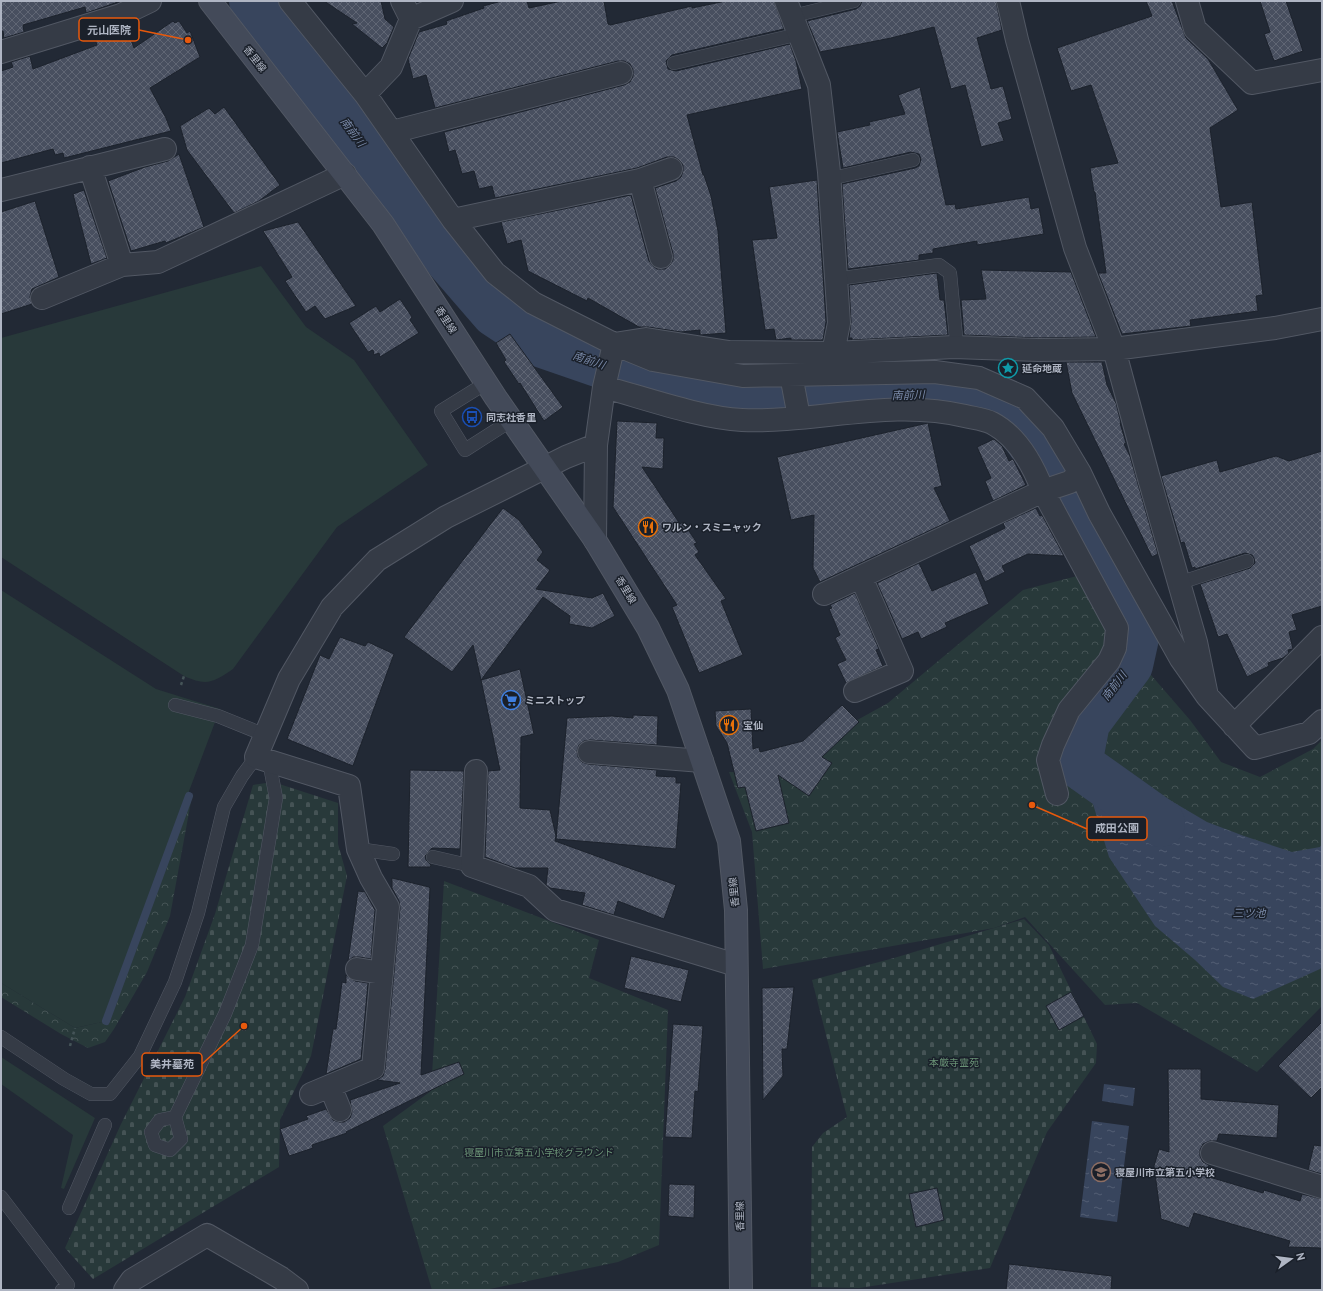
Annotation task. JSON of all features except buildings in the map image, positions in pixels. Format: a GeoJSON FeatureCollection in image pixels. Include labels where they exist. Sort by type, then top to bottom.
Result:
{"type":"FeatureCollection","features":[{"type":"Feature","properties":{"kind":"street"},"geometry":{"type":"LineString","coordinates":[[1,52],[121,15],[150,1]]}},
{"type":"Feature","properties":{"kind":"street","name":"香里線"},"geometry":{"type":"LineString","coordinates":[[210,1],[383,224],[486,383],[595,540],[648,628],[678,690],[729,841],[736,910],[741,1290]]}},
{"type":"Feature","properties":{"kind":"street"},"geometry":{"type":"LineString","coordinates":[[290,1],[365,94],[453,220],[495,273],[534,303],[614,344],[653,360],[743,376],[935,372],[979,378],[1025,398],[1053,428],[1075,478],[1099,513],[1180,659],[1207,696],[1234,726],[1255,748],[1309,733],[1322,721]]}},
{"type":"Feature","properties":{"kind":"street"},"geometry":{"type":"LineString","coordinates":[[365,94],[391,67],[407,10],[452,1]]}},
{"type":"Feature","properties":{"kind":"street"},"geometry":{"type":"LineString","coordinates":[[1008,1],[1075,248],[1114,349],[1196,642],[1207,696]]}},
{"type":"Feature","properties":{"kind":"street"},"geometry":{"type":"LineString","coordinates":[[1187,1],[1195,29],[1252,83],[1322,70]]}},
{"type":"Feature","properties":{"kind":"street"},"geometry":{"type":"LineString","coordinates":[[793,17],[819,85],[829,179],[839,323],[833,353]]}},
{"type":"Feature","properties":{"kind":"street"},"geometry":{"type":"LineString","coordinates":[[392,132],[621,73]]}},
{"type":"Feature","properties":{"kind":"street"},"geometry":{"type":"LineString","coordinates":[[1,190],[165,149]]}},
{"type":"Feature","properties":{"kind":"street"},"geometry":{"type":"LineString","coordinates":[[90,168],[122,265]]}},
{"type":"Feature","properties":{"kind":"street"},"geometry":{"type":"LineString","coordinates":[[453,220],[640,180],[671,169]]}},
{"type":"Feature","properties":{"kind":"street"},"geometry":{"type":"LineString","coordinates":[[42,298],[122,265],[158,262],[345,174]]}},
{"type":"Feature","properties":{"kind":"street"},"geometry":{"type":"LineString","coordinates":[[640,180],[661,257]]}},
{"type":"Feature","properties":{"kind":"street"},"geometry":{"type":"LineString","coordinates":[[614,344],[646,339],[729,352],[833,353],[957,348],[1038,350],[1114,349],[1275,328],[1322,319]]}},
{"type":"Feature","properties":{"kind":"street"},"geometry":{"type":"LineString","coordinates":[[595,540],[596,445],[604,387],[614,344]]}},
{"type":"Feature","properties":{"kind":"street"},"geometry":{"type":"LineString","coordinates":[[791,375],[799,417]]}},
{"type":"Feature","properties":{"kind":"street"},"geometry":{"type":"LineString","coordinates":[[604,387],[700,413],[742,420],[799,417],[881,409],[946,412],[991,422],[1014,440],[1036,471],[1117,628],[1116,648],[1109,661],[1069,710],[1053,745],[1048,760],[1057,794]]}},
{"type":"Feature","properties":{"kind":"street"},"geometry":{"type":"LineString","coordinates":[[340,1110],[321,1090],[373,1068],[388,907],[371,878],[358,849],[349,786],[262,759],[265,735],[288,679],[332,607],[377,560],[446,517],[566,457],[596,445]]}},
{"type":"Feature","properties":{"kind":"street"},"geometry":{"type":"LineString","coordinates":[[824,594],[1075,478]]}},
{"type":"Feature","properties":{"kind":"street"},"geometry":{"type":"LineString","coordinates":[[855,691],[902,671],[861,577]]}},
{"type":"Feature","properties":{"kind":"street"},"geometry":{"type":"LineString","coordinates":[[1234,726],[1322,638]]}},
{"type":"Feature","properties":{"kind":"street"},"geometry":{"type":"LineString","coordinates":[[589,752],[702,761]]}},
{"type":"Feature","properties":{"kind":"street"},"geometry":{"type":"LineString","coordinates":[[476,771],[472,866],[529,886],[555,910],[736,964]]}},
{"type":"Feature","properties":{"kind":"street"},"geometry":{"type":"LineString","coordinates":[[357,969],[382,973]]}},
{"type":"Feature","properties":{"kind":"street"},"geometry":{"type":"LineString","coordinates":[[1212,1153],[1322,1187]]}},
{"type":"Feature","properties":{"kind":"street"},"geometry":{"type":"LineString","coordinates":[[125,1290],[132,1280],[207,1235],[281,1278],[297,1290]]}},
{"type":"Feature","properties":{"kind":"lane"},"geometry":{"type":"LineString","coordinates":[[674,63],[793,17],[854,1]]}},
{"type":"Feature","properties":{"kind":"lane"},"geometry":{"type":"LineString","coordinates":[[829,179],[913,160]]}},
{"type":"Feature","properties":{"kind":"lane"},"geometry":{"type":"LineString","coordinates":[[836,279],[939,265],[950,274],[957,348]]}},
{"type":"Feature","properties":{"kind":"lane"},"geometry":{"type":"LineString","coordinates":[[486,383],[441,411],[465,450],[512,420]]}},
{"type":"Feature","properties":{"kind":"lane"},"geometry":{"type":"LineString","coordinates":[[1179,583],[1247,561]]}},
{"type":"Feature","properties":{"kind":"lane"},"geometry":{"type":"LineString","coordinates":[[175,705],[218,716],[265,735]]}},
{"type":"Feature","properties":{"kind":"lane"},"geometry":{"type":"LineString","coordinates":[[1,1037],[64,1079],[91,1094],[110,1094],[140,1056],[175,982],[198,913],[224,807],[242,776],[262,759],[276,798],[252,945],[225,1014],[175,1117]]}},
{"type":"Feature","properties":{"kind":"lane"},"geometry":{"type":"LineString","coordinates":[[358,849],[393,854]]}},
{"type":"Feature","properties":{"kind":"lane"},"geometry":{"type":"LineString","coordinates":[[433,857],[472,866]]}},
{"type":"Feature","properties":{"kind":"lane"},"geometry":{"type":"LineString","coordinates":[[69,1208],[105,1124]]}},
{"type":"Feature","properties":{"kind":"lane"},"geometry":{"type":"LineString","coordinates":[[1,1197],[68,1285],[62,1290]]}},
{"type":"Feature","properties":{"kind":"path"},"geometry":{"type":"LineString","coordinates":[[70,1046],[75,1028]]}},
{"type":"Feature","properties":{"kind":"green space"},"geometry":{"type":"Polygon","coordinates":[[[261,266],[306,327],[354,360],[428,465],[337,527],[233,669],[215,680],[204,682],[184,676],[1,557],[1,338],[261,266]]]}},
{"type":"Feature","properties":{"kind":"green space"},"geometry":{"type":"Polygon","coordinates":[[[1077,576],[1100,616],[1190,720],[1221,762],[1260,777],[1313,749],[1322,740],[1322,1006],[1257,1072],[1137,1003],[1105,1005],[1025,917],[994,928],[763,969],[752,832],[729,772],[796,773],[841,729],[888,703],[1023,590],[1077,576]]]}},
{"type":"Feature","properties":{"kind":"green space"},"geometry":{"type":"Polygon","coordinates":[[[1,590],[156,689],[220,709],[102,1022],[75,1028],[1,983],[1,590]]]}},
{"type":"Feature","properties":{"kind":"green space"},"geometry":{"type":"Polygon","coordinates":[[[273,782],[338,803],[338,844],[347,876],[311,1056],[280,1120],[279,1167],[93,1279],[65,1248],[121,1124],[185,997],[215,914],[253,785],[273,782]]]}},
{"type":"Feature","properties":{"kind":"green space"},"geometry":{"type":"Polygon","coordinates":[[[192,796],[170,916],[147,972],[105,1042],[88,1048],[61,1034],[1,997],[1,983],[75,1028],[102,1022],[110,1018],[192,796]]]}},
{"type":"Feature","properties":{"kind":"green space","name":"寝屋川市立第五小学校グラウンド"},"geometry":{"type":"Polygon","coordinates":[[[444,881],[599,940],[589,978],[668,1010],[659,1245],[618,1262],[485,1290],[432,1290],[383,1126],[431,1091],[444,881]]]}},
{"type":"Feature","properties":{"kind":"green space","name":"本厳寺霊苑"},"geometry":{"type":"Polygon","coordinates":[[[1024,919],[1049,945],[1097,1044],[1096,1063],[1047,1132],[990,1268],[859,1288],[811,1287],[812,1147],[823,1133],[847,1117],[812,980],[894,958],[1024,919]]]}},
{"type":"Feature","properties":{"kind":"green space"},"geometry":{"type":"Polygon","coordinates":[[[1,1057],[95,1118],[64,1189],[61,1188],[73,1135],[1,1084],[1,1057]]]}},
{"type":"Feature","properties":{"kind":"water","name":"三ツ池"},"geometry":{"type":"Polygon","coordinates":[[[1114,777],[1146,786],[1207,822],[1292,852],[1320,847],[1322,844],[1322,967],[1253,999],[1223,987],[1195,960],[1155,926],[1109,857],[1093,804],[1114,777]]]}},
{"type":"Feature","properties":{"kind":"water"},"geometry":{"type":"Polygon","coordinates":[[[1104,1084],[1135,1088],[1133,1106],[1102,1101],[1104,1084]]]}},
{"type":"Feature","properties":{"kind":"water"},"geometry":{"type":"Polygon","coordinates":[[[1092,1121],[1129,1126],[1117,1222],[1080,1217],[1092,1121]]]}},
{"type":"Feature","properties":{"kind":"waterway","name":"南前川"},"geometry":{"type":"LineString","coordinates":[[253,1],[382,168],[450,261],[495,313],[540,343],[624,372],[705,392],[775,400],[959,393],[1000,406],[1026,436],[1050,470],[1085,543],[1137,629],[1129,665],[1086,723],[1078,764],[1161,823]]}},
{"type":"Feature","properties":{"kind":"waterway"},"geometry":{"type":"LineString","coordinates":[[106,1021],[189,796]]}},
{"type":"Feature","properties":{"kind":"place","name":"元山医院"},"geometry":{"type":"Point","coordinates":[188,40]}},
{"type":"Feature","properties":{"kind":"place","name":"延命地蔵"},"geometry":{"type":"Point","coordinates":[1008,368]}},
{"type":"Feature","properties":{"kind":"place","name":"同志社香里"},"geometry":{"type":"Point","coordinates":[472,417]}},
{"type":"Feature","properties":{"kind":"place","name":"ワルン・スミニャック"},"geometry":{"type":"Point","coordinates":[648,527]}},
{"type":"Feature","properties":{"kind":"place","name":"ミニストップ"},"geometry":{"type":"Point","coordinates":[511,700]}},
{"type":"Feature","properties":{"kind":"place","name":"宝仙"},"geometry":{"type":"Point","coordinates":[729,725]}},
{"type":"Feature","properties":{"kind":"place","name":"成田公園"},"geometry":{"type":"Point","coordinates":[1032,805]}},
{"type":"Feature","properties":{"kind":"place","name":"美井墓苑"},"geometry":{"type":"Point","coordinates":[244,1026]}},
{"type":"Feature","properties":{"kind":"place","name":"寝屋川市立第五小学校"},"geometry":{"type":"Point","coordinates":[1101,1172]}}]}
